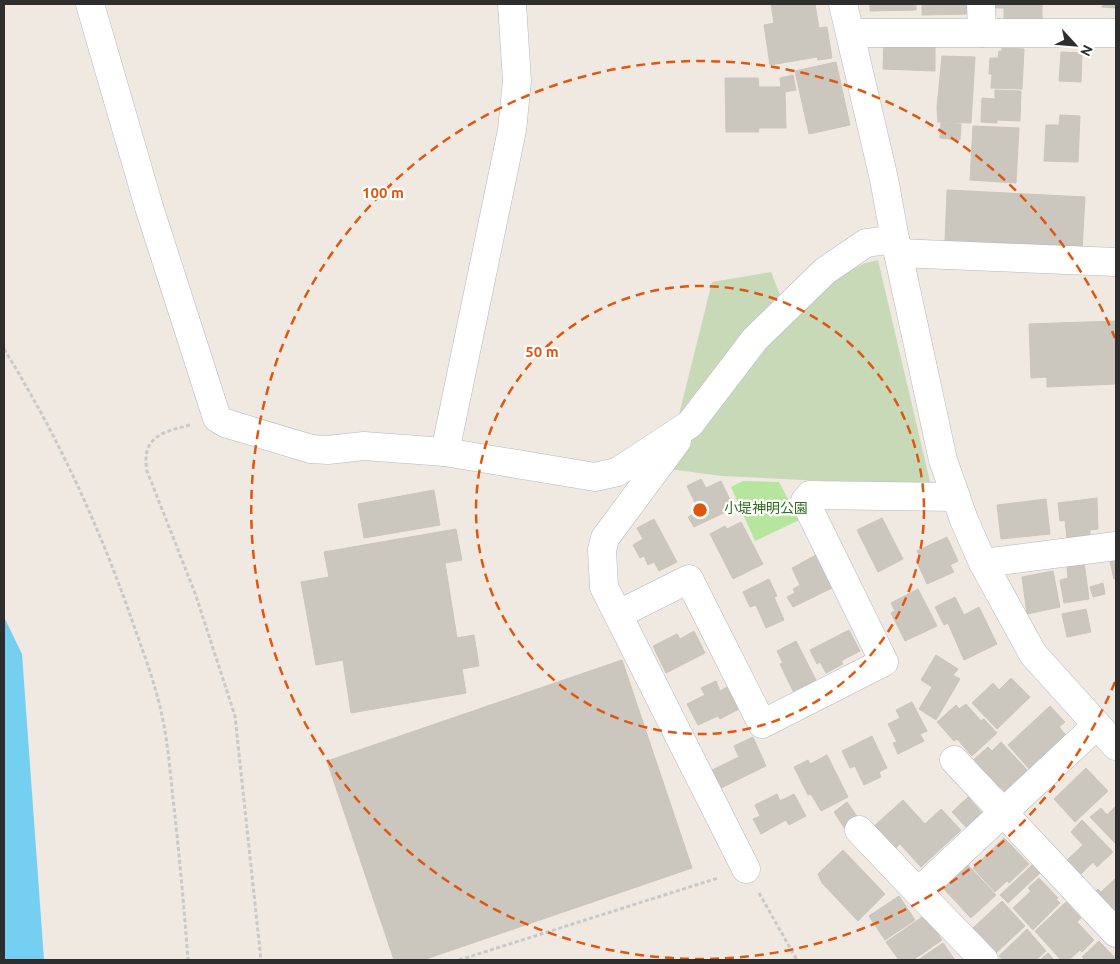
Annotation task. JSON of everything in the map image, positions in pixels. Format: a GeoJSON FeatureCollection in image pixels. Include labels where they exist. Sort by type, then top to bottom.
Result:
{"type":"FeatureCollection","features":[{"type":"Feature","properties":{"kind":"street"},"geometry":{"type":"LineString","coordinates":[[90,4],[149,207],[217,418],[225,423],[311,449],[328,450],[364,446],[445,452],[595,477],[617,472],[690,424]]}},
{"type":"Feature","properties":{"kind":"street"},"geometry":{"type":"LineString","coordinates":[[445,452],[512,130],[517,81],[512,4]]}},
{"type":"Feature","properties":{"kind":"street"},"geometry":{"type":"LineString","coordinates":[[843,4],[884,179],[943,460],[964,520],[983,563],[1033,654],[1116,746]]}},
{"type":"Feature","properties":{"kind":"street"},"geometry":{"type":"LineString","coordinates":[[981,4],[982,33]]}},
{"type":"Feature","properties":{"kind":"street"},"geometry":{"type":"LineString","coordinates":[[851,33],[1116,33]]}},
{"type":"Feature","properties":{"kind":"street"},"geometry":{"type":"LineString","coordinates":[[746,869],[604,586],[602,550],[605,538],[755,339],[825,271],[866,243],[1116,262]]}},
{"type":"Feature","properties":{"kind":"street"},"geometry":{"type":"LineString","coordinates":[[618,614],[689,579],[762,724],[884,662],[805,501],[810,495],[956,497]]}},
{"type":"Feature","properties":{"kind":"street"},"geometry":{"type":"LineString","coordinates":[[983,563],[1116,546]]}},
{"type":"Feature","properties":{"kind":"street"},"geometry":{"type":"LineString","coordinates":[[918,892],[1097,725]]}},
{"type":"Feature","properties":{"kind":"street"},"geometry":{"type":"LineString","coordinates":[[954,760],[1116,933]]}},
{"type":"Feature","properties":{"kind":"street"},"geometry":{"type":"LineString","coordinates":[[859,830],[984,960]]}},
{"type":"Feature","properties":{"kind":"path"},"geometry":{"type":"LineString","coordinates":[[4,348],[31,393],[94,524],[123,592],[145,658],[162,715],[169,759],[188,960]]}},
{"type":"Feature","properties":{"kind":"path"},"geometry":{"type":"LineString","coordinates":[[217,418],[155,437],[148,445],[145,458],[147,471],[195,592],[235,716],[261,960]]}},
{"type":"Feature","properties":{"kind":"path"},"geometry":{"type":"LineString","coordinates":[[459,960],[746,869],[797,960]]}},
{"type":"Feature","properties":{"kind":"green space"},"geometry":{"type":"Polygon","coordinates":[[[878,260],[931,486],[722,476],[669,469],[754,360],[808,300],[847,272],[865,263],[878,260]]]}},
{"type":"Feature","properties":{"kind":"green space"},"geometry":{"type":"Polygon","coordinates":[[[771,272],[780,295],[758,317],[679,415],[712,282],[771,272]]]}},
{"type":"Feature","properties":{"kind":"green space","name":"小堤神明公園"},"geometry":{"type":"Polygon","coordinates":[[[743,481],[779,482],[799,520],[755,541],[731,487],[743,481]]]}},
{"type":"Feature","properties":{"kind":"water"},"geometry":{"type":"Polygon","coordinates":[[[4,617],[22,654],[44,960],[4,960],[4,617]]]}},
{"type":"Feature","properties":{"kind":"building"},"geometry":{"type":"Polygon","coordinates":[[[771,4],[815,4],[819,28],[827,27],[832,58],[818,60],[817,57],[770,65],[764,25],[774,23],[771,4]]]}},
{"type":"Feature","properties":{"kind":"building"},"geometry":{"type":"Polygon","coordinates":[[[870,4],[916,4],[916,10],[870,11],[870,4]]]}},
{"type":"Feature","properties":{"kind":"building"},"geometry":{"type":"Polygon","coordinates":[[[922,4],[969,4],[969,14],[922,15],[922,4]]]}},
{"type":"Feature","properties":{"kind":"building"},"geometry":{"type":"Polygon","coordinates":[[[992,4],[1042,4],[1042,21],[1004,21],[1004,8],[992,8],[992,4]]]}},
{"type":"Feature","properties":{"kind":"building"},"geometry":{"type":"Polygon","coordinates":[[[1103,4],[1116,4],[1116,8],[1102,7],[1103,4]]]}},
{"type":"Feature","properties":{"kind":"building"},"geometry":{"type":"Polygon","coordinates":[[[884,43],[935,44],[935,71],[883,69],[884,43]]]}},
{"type":"Feature","properties":{"kind":"building"},"geometry":{"type":"Polygon","coordinates":[[[1002,48],[1024,49],[1022,89],[991,88],[992,74],[989,74],[990,58],[998,58],[999,51],[1002,51],[1002,48]]]}},
{"type":"Feature","properties":{"kind":"building"},"geometry":{"type":"Polygon","coordinates":[[[1061,52],[1082,53],[1081,82],[1059,81],[1061,52]]]}},
{"type":"Feature","properties":{"kind":"building"},"geometry":{"type":"Polygon","coordinates":[[[942,56],[975,57],[971,123],[938,122],[937,107],[942,56]]]}},
{"type":"Feature","properties":{"kind":"building"},"geometry":{"type":"Polygon","coordinates":[[[836,62],[850,125],[809,134],[795,71],[836,62]]]}},
{"type":"Feature","properties":{"kind":"building"},"geometry":{"type":"Polygon","coordinates":[[[793,75],[796,90],[785,92],[786,128],[758,128],[759,132],[726,132],[725,78],[758,78],[759,87],[781,87],[780,78],[793,75]]]}},
{"type":"Feature","properties":{"kind":"building"},"geometry":{"type":"Polygon","coordinates":[[[995,90],[1021,91],[1020,121],[997,120],[997,123],[981,122],[982,98],[995,99],[995,90]]]}},
{"type":"Feature","properties":{"kind":"building"},"geometry":{"type":"Polygon","coordinates":[[[1060,115],[1080,116],[1078,162],[1044,161],[1046,125],[1059,125],[1060,115]]]}},
{"type":"Feature","properties":{"kind":"building"},"geometry":{"type":"Polygon","coordinates":[[[941,123],[961,124],[960,140],[940,138],[941,123]]]}},
{"type":"Feature","properties":{"kind":"building"},"geometry":{"type":"Polygon","coordinates":[[[973,126],[1019,128],[1016,183],[970,180],[973,126]]]}},
{"type":"Feature","properties":{"kind":"building"},"geometry":{"type":"Polygon","coordinates":[[[947,190],[1085,197],[1082,250],[945,243],[947,190]]]}},
{"type":"Feature","properties":{"kind":"building"},"geometry":{"type":"Polygon","coordinates":[[[1116,321],[1116,384],[1047,387],[1047,377],[1031,378],[1029,324],[1116,321]]]}},
{"type":"Feature","properties":{"kind":"building"},"geometry":{"type":"Polygon","coordinates":[[[701,479],[706,488],[721,481],[734,508],[694,527],[688,517],[699,511],[687,486],[701,479]]]}},
{"type":"Feature","properties":{"kind":"building"},"geometry":{"type":"Polygon","coordinates":[[[434,490],[440,525],[364,538],[358,504],[434,490]]]}},
{"type":"Feature","properties":{"kind":"building"},"geometry":{"type":"Polygon","coordinates":[[[1097,498],[1098,529],[1090,530],[1090,535],[1067,538],[1065,520],[1060,521],[1058,503],[1097,498]]]}},
{"type":"Feature","properties":{"kind":"building"},"geometry":{"type":"Polygon","coordinates":[[[1046,499],[1050,534],[1001,539],[997,505],[1046,499]]]}},
{"type":"Feature","properties":{"kind":"building"},"geometry":{"type":"Polygon","coordinates":[[[882,518],[903,559],[878,572],[857,530],[882,518]]]}},
{"type":"Feature","properties":{"kind":"building"},"geometry":{"type":"Polygon","coordinates":[[[654,519],[677,562],[659,571],[654,562],[648,565],[644,556],[640,558],[633,545],[643,539],[637,528],[654,519]]]}},
{"type":"Feature","properties":{"kind":"building"},"geometry":{"type":"Polygon","coordinates":[[[741,522],[763,564],[733,579],[710,534],[725,526],[727,529],[741,522]]]}},
{"type":"Feature","properties":{"kind":"building"},"geometry":{"type":"Polygon","coordinates":[[[456,529],[462,560],[445,563],[457,638],[474,635],[479,666],[462,669],[466,693],[351,713],[343,660],[316,665],[301,582],[329,577],[324,552],[456,529]]]}},
{"type":"Feature","properties":{"kind":"building"},"geometry":{"type":"Polygon","coordinates":[[[947,537],[958,561],[950,565],[954,572],[927,584],[916,560],[921,558],[917,551],[947,537]]]}},
{"type":"Feature","properties":{"kind":"building"},"geometry":{"type":"Polygon","coordinates":[[[816,555],[832,588],[793,607],[787,597],[795,593],[793,589],[800,585],[792,568],[816,555]]]}},
{"type":"Feature","properties":{"kind":"building"},"geometry":{"type":"Polygon","coordinates":[[[1116,560],[1116,579],[1114,579],[1110,562],[1116,560]]]}},
{"type":"Feature","properties":{"kind":"building"},"geometry":{"type":"Polygon","coordinates":[[[1084,562],[1089,599],[1064,603],[1060,580],[1068,578],[1067,565],[1084,562]]]}},
{"type":"Feature","properties":{"kind":"building"},"geometry":{"type":"Polygon","coordinates":[[[1053,571],[1060,607],[1027,614],[1022,577],[1053,571]]]}},
{"type":"Feature","properties":{"kind":"building"},"geometry":{"type":"Polygon","coordinates":[[[769,579],[777,596],[774,597],[784,620],[766,628],[756,605],[750,607],[743,592],[769,579]]]}},
{"type":"Feature","properties":{"kind":"building"},"geometry":{"type":"Polygon","coordinates":[[[1103,583],[1105,594],[1093,597],[1090,587],[1103,583]]]}},
{"type":"Feature","properties":{"kind":"building"},"geometry":{"type":"Polygon","coordinates":[[[918,589],[937,626],[905,641],[891,613],[895,611],[891,603],[918,589]]]}},
{"type":"Feature","properties":{"kind":"building"},"geometry":{"type":"Polygon","coordinates":[[[955,597],[964,615],[979,607],[997,644],[964,660],[948,623],[944,625],[935,607],[955,597]]]}},
{"type":"Feature","properties":{"kind":"building"},"geometry":{"type":"Polygon","coordinates":[[[1086,609],[1091,632],[1067,637],[1062,614],[1086,609]]]}},
{"type":"Feature","properties":{"kind":"building"},"geometry":{"type":"Polygon","coordinates":[[[849,630],[860,651],[841,661],[843,664],[826,673],[820,662],[817,664],[810,650],[849,630]]]}},
{"type":"Feature","properties":{"kind":"building"},"geometry":{"type":"Polygon","coordinates":[[[694,631],[705,653],[666,673],[653,646],[677,634],[680,639],[694,631]]]}},
{"type":"Feature","properties":{"kind":"building"},"geometry":{"type":"Polygon","coordinates":[[[796,641],[817,682],[794,693],[780,664],[783,663],[777,651],[796,641]]]}},
{"type":"Feature","properties":{"kind":"building"},"geometry":{"type":"Polygon","coordinates":[[[936,655],[958,669],[953,675],[960,679],[936,720],[919,709],[932,687],[921,680],[936,655]]]}},
{"type":"Feature","properties":{"kind":"building"},"geometry":{"type":"Polygon","coordinates":[[[622,660],[692,868],[423,960],[394,960],[327,761],[622,660]]]}},
{"type":"Feature","properties":{"kind":"building"},"geometry":{"type":"Polygon","coordinates":[[[1011,678],[1030,697],[997,729],[972,703],[993,683],[999,690],[1011,678]]]}},
{"type":"Feature","properties":{"kind":"building"},"geometry":{"type":"Polygon","coordinates":[[[716,681],[720,691],[727,687],[739,709],[720,719],[718,716],[698,725],[687,704],[705,695],[701,688],[716,681]]]}},
{"type":"Feature","properties":{"kind":"building"},"geometry":{"type":"Polygon","coordinates":[[[912,702],[927,731],[920,734],[924,741],[898,754],[893,743],[897,742],[888,724],[900,718],[896,710],[912,702]]]}},
{"type":"Feature","properties":{"kind":"building"},"geometry":{"type":"Polygon","coordinates":[[[966,704],[981,721],[984,719],[997,733],[972,756],[957,739],[954,741],[937,722],[956,705],[959,709],[966,704]]]}},
{"type":"Feature","properties":{"kind":"building"},"geometry":{"type":"Polygon","coordinates":[[[1050,706],[1065,722],[1059,727],[1069,739],[1032,772],[1008,745],[1050,706]]]}},
{"type":"Feature","properties":{"kind":"building"},"geometry":{"type":"Polygon","coordinates":[[[872,736],[887,768],[879,772],[881,777],[864,785],[855,766],[850,768],[842,751],[872,736]]]}},
{"type":"Feature","properties":{"kind":"building"},"geometry":{"type":"Polygon","coordinates":[[[753,737],[766,766],[719,789],[710,771],[739,757],[734,746],[753,737]]]}},
{"type":"Feature","properties":{"kind":"building"},"geometry":{"type":"Polygon","coordinates":[[[1001,742],[1030,773],[1007,795],[1001,787],[998,790],[972,761],[988,747],[992,751],[1001,742]]]}},
{"type":"Feature","properties":{"kind":"building"},"geometry":{"type":"Polygon","coordinates":[[[827,755],[848,797],[821,811],[811,794],[808,795],[794,767],[808,760],[810,764],[827,755]]]}},
{"type":"Feature","properties":{"kind":"building"},"geometry":{"type":"Polygon","coordinates":[[[1086,768],[1108,791],[1075,822],[1054,799],[1086,768]]]}},
{"type":"Feature","properties":{"kind":"building"},"geometry":{"type":"Polygon","coordinates":[[[777,794],[780,801],[794,794],[806,816],[789,825],[786,820],[761,834],[753,819],[760,816],[755,805],[777,794]]]}},
{"type":"Feature","properties":{"kind":"building"},"geometry":{"type":"Polygon","coordinates":[[[968,797],[982,813],[966,827],[952,812],[968,797]]]}},
{"type":"Feature","properties":{"kind":"building"},"geometry":{"type":"Polygon","coordinates":[[[903,800],[925,824],[941,809],[961,830],[921,867],[900,844],[894,850],[873,827],[903,800]]]}},
{"type":"Feature","properties":{"kind":"building"},"geometry":{"type":"Polygon","coordinates":[[[847,802],[861,822],[847,832],[834,812],[847,802]]]}},
{"type":"Feature","properties":{"kind":"building"},"geometry":{"type":"Polygon","coordinates":[[[1116,806],[1116,844],[1090,817],[1101,808],[1107,815],[1116,806]]]}},
{"type":"Feature","properties":{"kind":"building"},"geometry":{"type":"Polygon","coordinates":[[[1082,820],[1113,852],[1097,867],[1093,862],[1076,879],[1063,864],[1083,845],[1071,832],[1082,820]]]}},
{"type":"Feature","properties":{"kind":"building"},"geometry":{"type":"Polygon","coordinates":[[[1004,838],[1029,864],[1009,883],[1007,881],[995,892],[973,868],[1004,838]]]}},
{"type":"Feature","properties":{"kind":"building"},"geometry":{"type":"Polygon","coordinates":[[[843,850],[885,894],[858,921],[822,883],[818,874],[843,850]]]}},
{"type":"Feature","properties":{"kind":"building"},"geometry":{"type":"Polygon","coordinates":[[[967,864],[996,895],[971,918],[942,887],[967,864]]]}},
{"type":"Feature","properties":{"kind":"building"},"geometry":{"type":"Polygon","coordinates":[[[1032,865],[1040,873],[1008,903],[1000,895],[1032,865]]]}},
{"type":"Feature","properties":{"kind":"building"},"geometry":{"type":"Polygon","coordinates":[[[1039,878],[1058,898],[1056,899],[1060,903],[1033,930],[1013,908],[1031,891],[1028,888],[1039,878]]]}},
{"type":"Feature","properties":{"kind":"building"},"geometry":{"type":"Polygon","coordinates":[[[1116,878],[1116,919],[1091,896],[1098,889],[1101,892],[1116,878]]]}},
{"type":"Feature","properties":{"kind":"building"},"geometry":{"type":"Polygon","coordinates":[[[899,896],[915,920],[885,940],[869,916],[899,896]]]}},
{"type":"Feature","properties":{"kind":"building"},"geometry":{"type":"Polygon","coordinates":[[[1002,901],[1025,926],[996,953],[973,928],[1002,901]]]}},
{"type":"Feature","properties":{"kind":"building"},"geometry":{"type":"Polygon","coordinates":[[[1066,902],[1081,918],[1077,922],[1094,940],[1082,952],[1080,950],[1069,960],[1061,960],[1035,931],[1066,902]]]}},
{"type":"Feature","properties":{"kind":"building"},"geometry":{"type":"Polygon","coordinates":[[[925,915],[942,940],[913,960],[899,960],[886,942],[925,915]]]}},
{"type":"Feature","properties":{"kind":"building"},"geometry":{"type":"Polygon","coordinates":[[[1027,929],[1046,951],[1036,960],[1003,960],[999,956],[1027,929]]]}},
{"type":"Feature","properties":{"kind":"building"},"geometry":{"type":"Polygon","coordinates":[[[1099,941],[1116,960],[1083,960],[1082,957],[1099,941]]]}},
{"type":"Feature","properties":{"kind":"building"},"geometry":{"type":"Polygon","coordinates":[[[943,943],[955,960],[918,960],[943,943]]]}},
{"type":"Feature","properties":{"kind":"building"},"geometry":{"type":"Polygon","coordinates":[[[1048,953],[1054,960],[1040,960],[1048,953]]]}}]}
